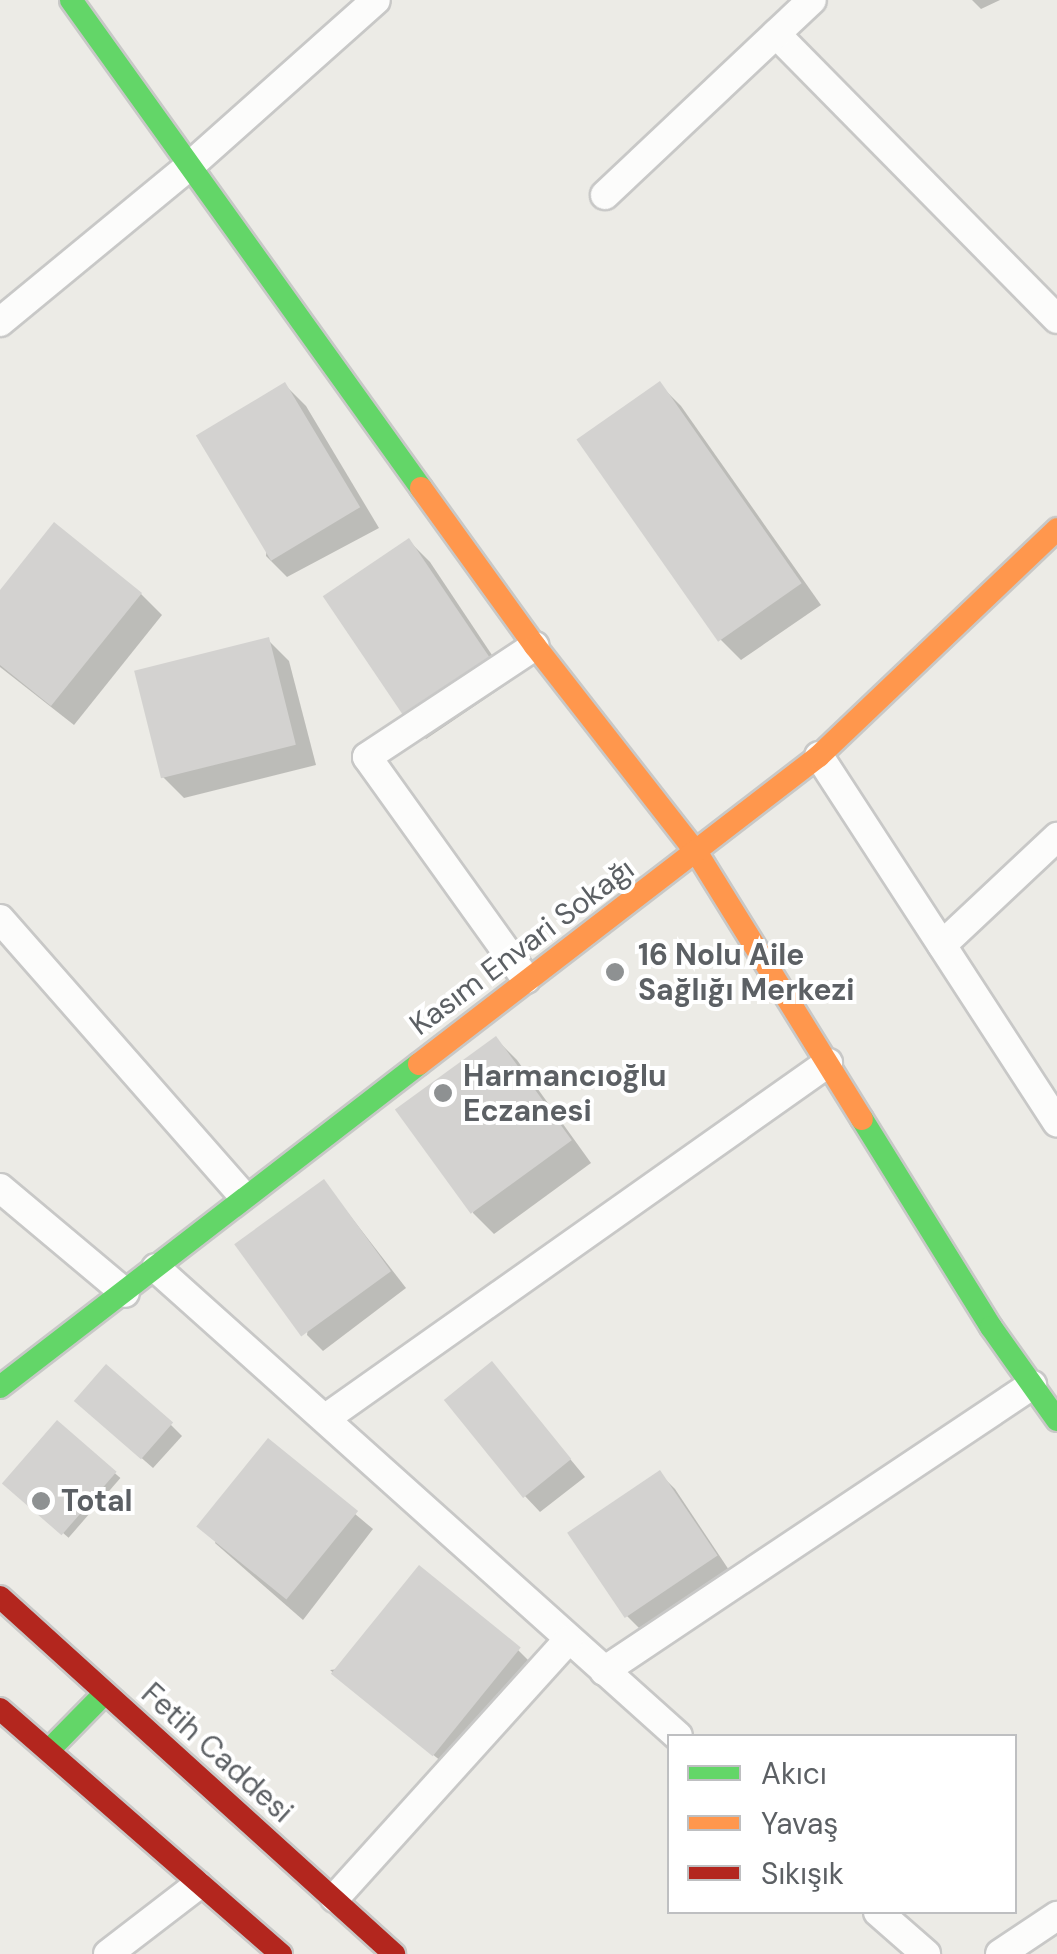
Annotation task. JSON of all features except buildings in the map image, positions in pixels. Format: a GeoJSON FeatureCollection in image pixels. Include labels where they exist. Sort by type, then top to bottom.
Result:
{"type":"FeatureCollection","features":[{"type":"Feature","properties":{"kind":"street"},"geometry":{"type":"LineString","coordinates":[[71,0],[535,646],[697,853],[991,1327],[1057,1420]]}},
{"type":"Feature","properties":{"kind":"street"},"geometry":{"type":"LineString","coordinates":[[0,322],[192,164],[376,0]]}},
{"type":"Feature","properties":{"kind":"street"},"geometry":{"type":"LineString","coordinates":[[605,196],[812,0]]}},
{"type":"Feature","properties":{"kind":"street"},"geometry":{"type":"LineString","coordinates":[[776,34],[1057,319]]}},
{"type":"Feature","properties":{"kind":"street","name":"Kasım Envari Sokağı"},"geometry":{"type":"LineString","coordinates":[[0,1387],[819,756],[1057,529]]}},
{"type":"Feature","properties":{"kind":"street"},"geometry":{"type":"LineString","coordinates":[[526,979],[367,757],[535,646]]}},
{"type":"Feature","properties":{"kind":"street"},"geometry":{"type":"LineString","coordinates":[[819,756],[1057,1122]]}},
{"type":"Feature","properties":{"kind":"street"},"geometry":{"type":"LineString","coordinates":[[942,945],[1057,838]]}},
{"type":"Feature","properties":{"kind":"street"},"geometry":{"type":"LineString","coordinates":[[0,919],[244,1196]]}},
{"type":"Feature","properties":{"kind":"street"},"geometry":{"type":"LineString","coordinates":[[326,1418],[828,1063]]}},
{"type":"Feature","properties":{"kind":"street"},"geometry":{"type":"LineString","coordinates":[[0,1188],[125,1293]]}},
{"type":"Feature","properties":{"kind":"street"},"geometry":{"type":"LineString","coordinates":[[156,1268],[676,1734]]}},
{"type":"Feature","properties":{"kind":"street"},"geometry":{"type":"LineString","coordinates":[[604,1671],[1032,1385]]}},
{"type":"Feature","properties":{"kind":"street","name":"Fetih Caddesi"},"geometry":{"type":"LineString","coordinates":[[0,1597],[394,1954]]}},
{"type":"Feature","properties":{"kind":"street"},"geometry":{"type":"LineString","coordinates":[[335,1898],[568,1640]]}},
{"type":"Feature","properties":{"kind":"street"},"geometry":{"type":"LineString","coordinates":[[50,1749],[104,1693]]}},
{"type":"Feature","properties":{"kind":"street"},"geometry":{"type":"LineString","coordinates":[[0,1709],[280,1954]]}},
{"type":"Feature","properties":{"kind":"street"},"geometry":{"type":"LineString","coordinates":[[108,1954],[198,1885]]}},
{"type":"Feature","properties":{"kind":"street"},"geometry":{"type":"LineString","coordinates":[[880,1914],[926,1954]]}},
{"type":"Feature","properties":{"kind":"street"},"geometry":{"type":"LineString","coordinates":[[1000,1954],[1057,1916]]}},
{"type":"Feature","properties":{"kind":"traffic: fast"},"geometry":{"type":"LineString","coordinates":[[71,0],[421,488]]}},
{"type":"Feature","properties":{"kind":"traffic: fast"},"geometry":{"type":"LineString","coordinates":[[0,1387],[419,1064]]}},
{"type":"Feature","properties":{"kind":"traffic: fast"},"geometry":{"type":"LineString","coordinates":[[862,1119],[991,1327],[1057,1420]]}},
{"type":"Feature","properties":{"kind":"traffic: fast"},"geometry":{"type":"LineString","coordinates":[[50,1749],[105,1693]]}},
{"type":"Feature","properties":{"kind":"traffic: slow"},"geometry":{"type":"LineString","coordinates":[[421,488],[535,646],[697,853],[862,1119]]}},
{"type":"Feature","properties":{"kind":"traffic: slow"},"geometry":{"type":"LineString","coordinates":[[419,1064],[819,756],[1057,529]]}},
{"type":"Feature","properties":{"kind":"traffic: jam"},"geometry":{"type":"LineString","coordinates":[[0,1597],[394,1954]]}},
{"type":"Feature","properties":{"kind":"traffic: jam"},"geometry":{"type":"LineString","coordinates":[[0,1709],[281,1954]]}},
{"type":"Feature","properties":{"kind":"place","name":"16 Nolu Aile Sağlığı Merkezi"},"geometry":{"type":"Point","coordinates":[615,972]}},
{"type":"Feature","properties":{"kind":"place","name":"Harmancıoğlu Eczanesi"},"geometry":{"type":"Point","coordinates":[443,1093]}},
{"type":"Feature","properties":{"kind":"place","name":"Total"},"geometry":{"type":"Point","coordinates":[41,1501]}}]}
